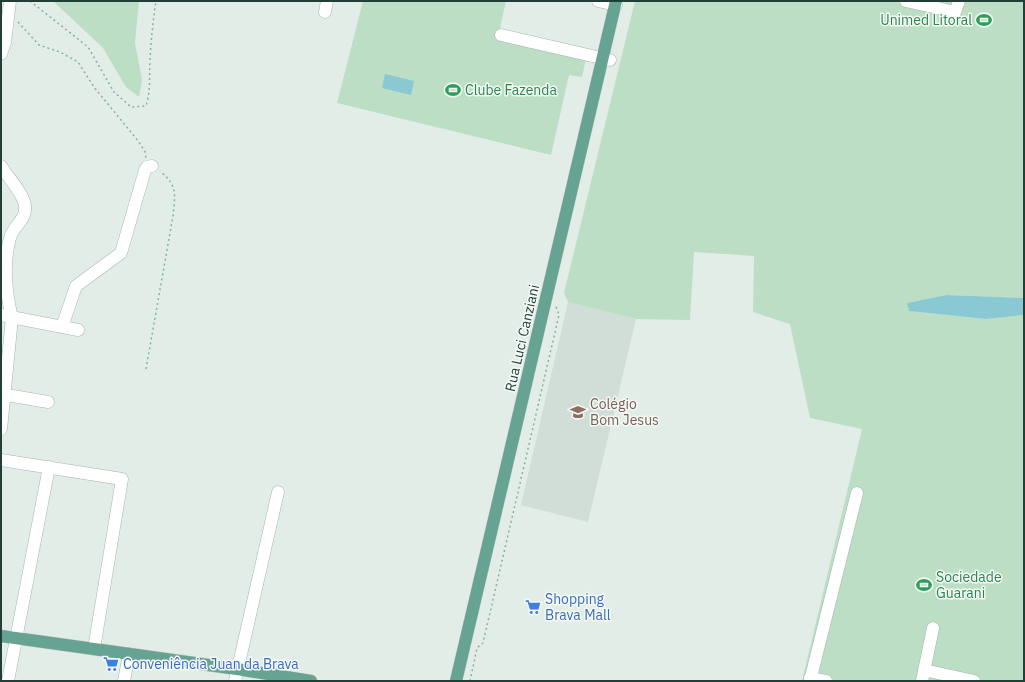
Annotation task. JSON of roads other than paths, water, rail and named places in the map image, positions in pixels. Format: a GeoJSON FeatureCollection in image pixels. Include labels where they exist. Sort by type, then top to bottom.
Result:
{"type":"FeatureCollection","features":[{"type":"Feature","properties":{"kind":"main road","name":"Rua Luci Canziani"},"geometry":{"type":"LineString","coordinates":[[464,681],[554,300],[619,2]]}},
{"type":"Feature","properties":{"kind":"main road","name":"Rua Luci Canziani"},"geometry":{"type":"LineString","coordinates":[[456,681],[607,59]]}},
{"type":"Feature","properties":{"kind":"main road"},"geometry":{"type":"LineString","coordinates":[[1,636],[238,669],[310,681]]}},
{"type":"Feature","properties":{"kind":"street"},"geometry":{"type":"LineString","coordinates":[[598,1],[619,2]]}},
{"type":"Feature","properties":{"kind":"street"},"geometry":{"type":"LineString","coordinates":[[906,1],[955,12],[959,1]]}},
{"type":"Feature","properties":{"kind":"street"},"geometry":{"type":"LineString","coordinates":[[1,54],[3,53],[5,42],[8,6]]}},
{"type":"Feature","properties":{"kind":"street"},"geometry":{"type":"LineString","coordinates":[[501,35],[607,59]]}},
{"type":"Feature","properties":{"kind":"street"},"geometry":{"type":"LineString","coordinates":[[1,166],[23,200],[25,210],[24,216],[12,233],[7,256],[1,429]]}},
{"type":"Feature","properties":{"kind":"street"},"geometry":{"type":"LineString","coordinates":[[62,327],[76,286],[121,253],[149,166]]}},
{"type":"Feature","properties":{"kind":"street"},"geometry":{"type":"LineString","coordinates":[[6,316],[78,330]]}},
{"type":"Feature","properties":{"kind":"street"},"geometry":{"type":"LineString","coordinates":[[3,394],[48,402]]}},
{"type":"Feature","properties":{"kind":"street"},"geometry":{"type":"LineString","coordinates":[[1,460],[122,479],[94,649]]}},
{"type":"Feature","properties":{"kind":"street"},"geometry":{"type":"LineString","coordinates":[[8,681],[49,467]]}},
{"type":"Feature","properties":{"kind":"street"},"geometry":{"type":"LineString","coordinates":[[235,681],[278,492]]}},
{"type":"Feature","properties":{"kind":"street"},"geometry":{"type":"LineString","coordinates":[[826,681],[810,679],[857,494]]}},
{"type":"Feature","properties":{"kind":"street"},"geometry":{"type":"LineString","coordinates":[[933,628],[923,675],[974,681]]}},
{"type":"Feature","properties":{"kind":"street"},"geometry":{"type":"LineString","coordinates":[[124,681],[129,654]]}},
{"type":"Feature","properties":{"kind":"water"},"geometry":{"type":"Polygon","coordinates":[[[385,74],[414,81],[411,95],[382,88],[385,74]]]}},
{"type":"Feature","properties":{"kind":"water"},"geometry":{"type":"Polygon","coordinates":[[[946,295],[1024,298],[1024,315],[986,319],[909,311],[907,303],[946,295]]]}},
{"type":"Feature","properties":{"kind":"place","name":"Unimed Litoral"},"geometry":{"type":"Point","coordinates":[984,20]}},
{"type":"Feature","properties":{"kind":"place","name":"Clube Fazenda"},"geometry":{"type":"Point","coordinates":[453,90]}},
{"type":"Feature","properties":{"kind":"place","name":"Colégio Bom Jesus"},"geometry":{"type":"Point","coordinates":[578,412]}},
{"type":"Feature","properties":{"kind":"place","name":"Sociedade Guarani"},"geometry":{"type":"Point","coordinates":[924,585]}},
{"type":"Feature","properties":{"kind":"place","name":"Shopping Brava Mall"},"geometry":{"type":"Point","coordinates":[533,607]}},
{"type":"Feature","properties":{"kind":"place","name":"Conveniência Juan da Brava"},"geometry":{"type":"Point","coordinates":[111,664]}}]}
